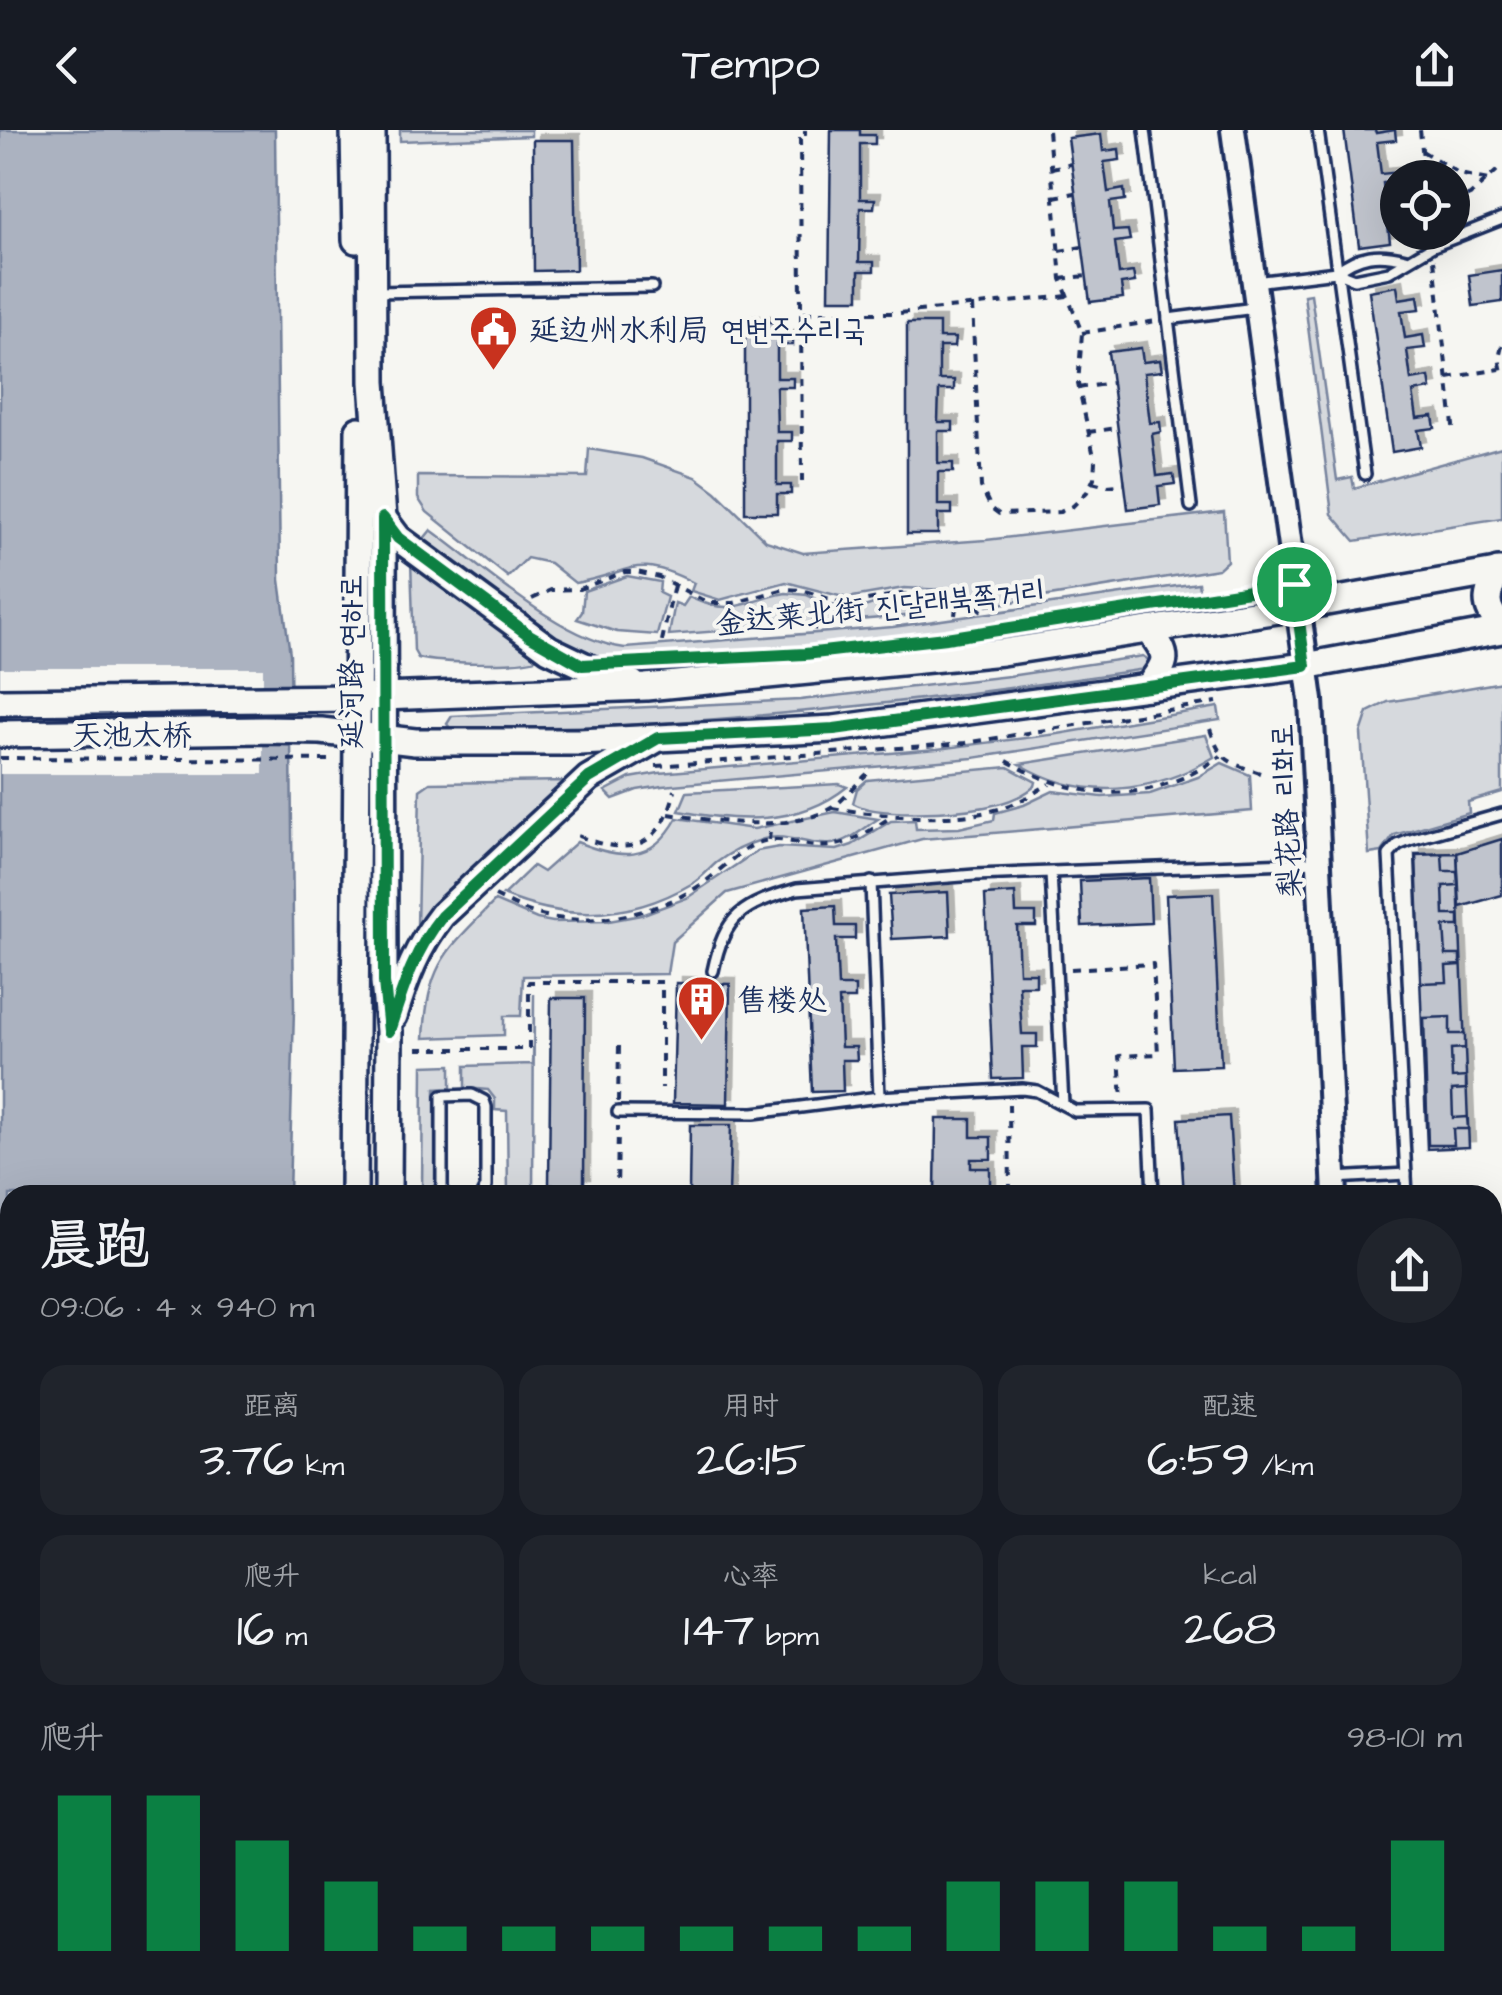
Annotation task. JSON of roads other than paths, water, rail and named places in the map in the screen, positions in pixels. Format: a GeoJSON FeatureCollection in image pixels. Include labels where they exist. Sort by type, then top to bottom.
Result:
{"type":"FeatureCollection","features":[{"type":"Feature","properties":{"kind":"main road","name":"延河路 연하로"},"geometry":{"type":"LineString","coordinates":[[354,130],[360,478],[354,1185]]}},
{"type":"Feature","properties":{"kind":"main road","name":"延河路 연하로"},"geometry":{"type":"LineString","coordinates":[[372,130],[375,434],[383,518],[388,1185]]}},
{"type":"Feature","properties":{"kind":"main road"},"geometry":{"type":"LineString","coordinates":[[383,518],[398,538],[549,649],[591,669],[642,675]]}},
{"type":"Feature","properties":{"kind":"main road","name":"金达莱北街 진달래북쪽거리"},"geometry":{"type":"LineString","coordinates":[[0,702],[384,698],[642,675],[984,654],[1298,607],[1500,571]]}},
{"type":"Feature","properties":{"kind":"main road"},"geometry":{"type":"LineString","coordinates":[[0,734],[264,730],[415,742],[658,738],[834,729],[1305,666],[1502,628],[1486,603],[1488,590],[1500,571]]}},
{"type":"Feature","properties":{"kind":"main road"},"geometry":{"type":"LineString","coordinates":[[1148,630],[1166,656],[1165,664],[1148,687]]}},
{"type":"Feature","properties":{"kind":"main road"},"geometry":{"type":"LineString","coordinates":[[389,1031],[412,962],[424,938],[442,916],[589,778],[658,738]]}},
{"type":"Feature","properties":{"kind":"street","name":"梨花路 리화로"},"geometry":{"type":"LineString","coordinates":[[1233,130],[1311,711],[1334,1185]]}},
{"type":"Feature","properties":{"kind":"lane"},"geometry":{"type":"LineString","coordinates":[[1146,130],[1191,506]]}},
{"type":"Feature","properties":{"kind":"lane"},"geometry":{"type":"LineString","coordinates":[[1318,130],[1365,474]]}},
{"type":"Feature","properties":{"kind":"lane"},"geometry":{"type":"LineString","coordinates":[[1254,282],[1336,272],[1354,279],[1389,272],[1433,246],[1502,219]]}},
{"type":"Feature","properties":{"kind":"lane"},"geometry":{"type":"LineString","coordinates":[[1336,272],[1353,258],[1383,254],[1406,259]]}},
{"type":"Feature","properties":{"kind":"lane"},"geometry":{"type":"LineString","coordinates":[[373,292],[652,287]]}},
{"type":"Feature","properties":{"kind":"lane"},"geometry":{"type":"LineString","coordinates":[[1168,320],[1258,308]]}},
{"type":"Feature","properties":{"kind":"lane"},"geometry":{"type":"LineString","coordinates":[[1407,1185],[1389,856],[1398,845],[1410,840],[1502,814]]}},
{"type":"Feature","properties":{"kind":"lane"},"geometry":{"type":"LineString","coordinates":[[714,971],[720,936],[740,913],[797,890],[1051,872],[1318,862]]}},
{"type":"Feature","properties":{"kind":"lane"},"geometry":{"type":"LineString","coordinates":[[1051,872],[1064,1104]]}},
{"type":"Feature","properties":{"kind":"lane"},"geometry":{"type":"LineString","coordinates":[[871,882],[878,1097]]}},
{"type":"Feature","properties":{"kind":"lane"},"geometry":{"type":"LineString","coordinates":[[618,1112],[754,1112],[878,1097],[1037,1092],[1087,1113],[1149,1110],[1153,1185]]}},
{"type":"Feature","properties":{"kind":"lane"},"geometry":{"type":"LineString","coordinates":[[442,1185],[442,1096],[472,1096],[484,1100],[486,1107],[486,1185]]}},
{"type":"Feature","properties":{"kind":"lane"},"geometry":{"type":"LineString","coordinates":[[1340,1185],[1406,1174]]}},
{"type":"Feature","properties":{"kind":"place","name":"延边州水利局 연변주수리국"},"geometry":{"type":"Point","coordinates":[494,372]}},
{"type":"Feature","properties":{"kind":"place","name":"售楼处"},"geometry":{"type":"Point","coordinates":[702,1042]}}]}
